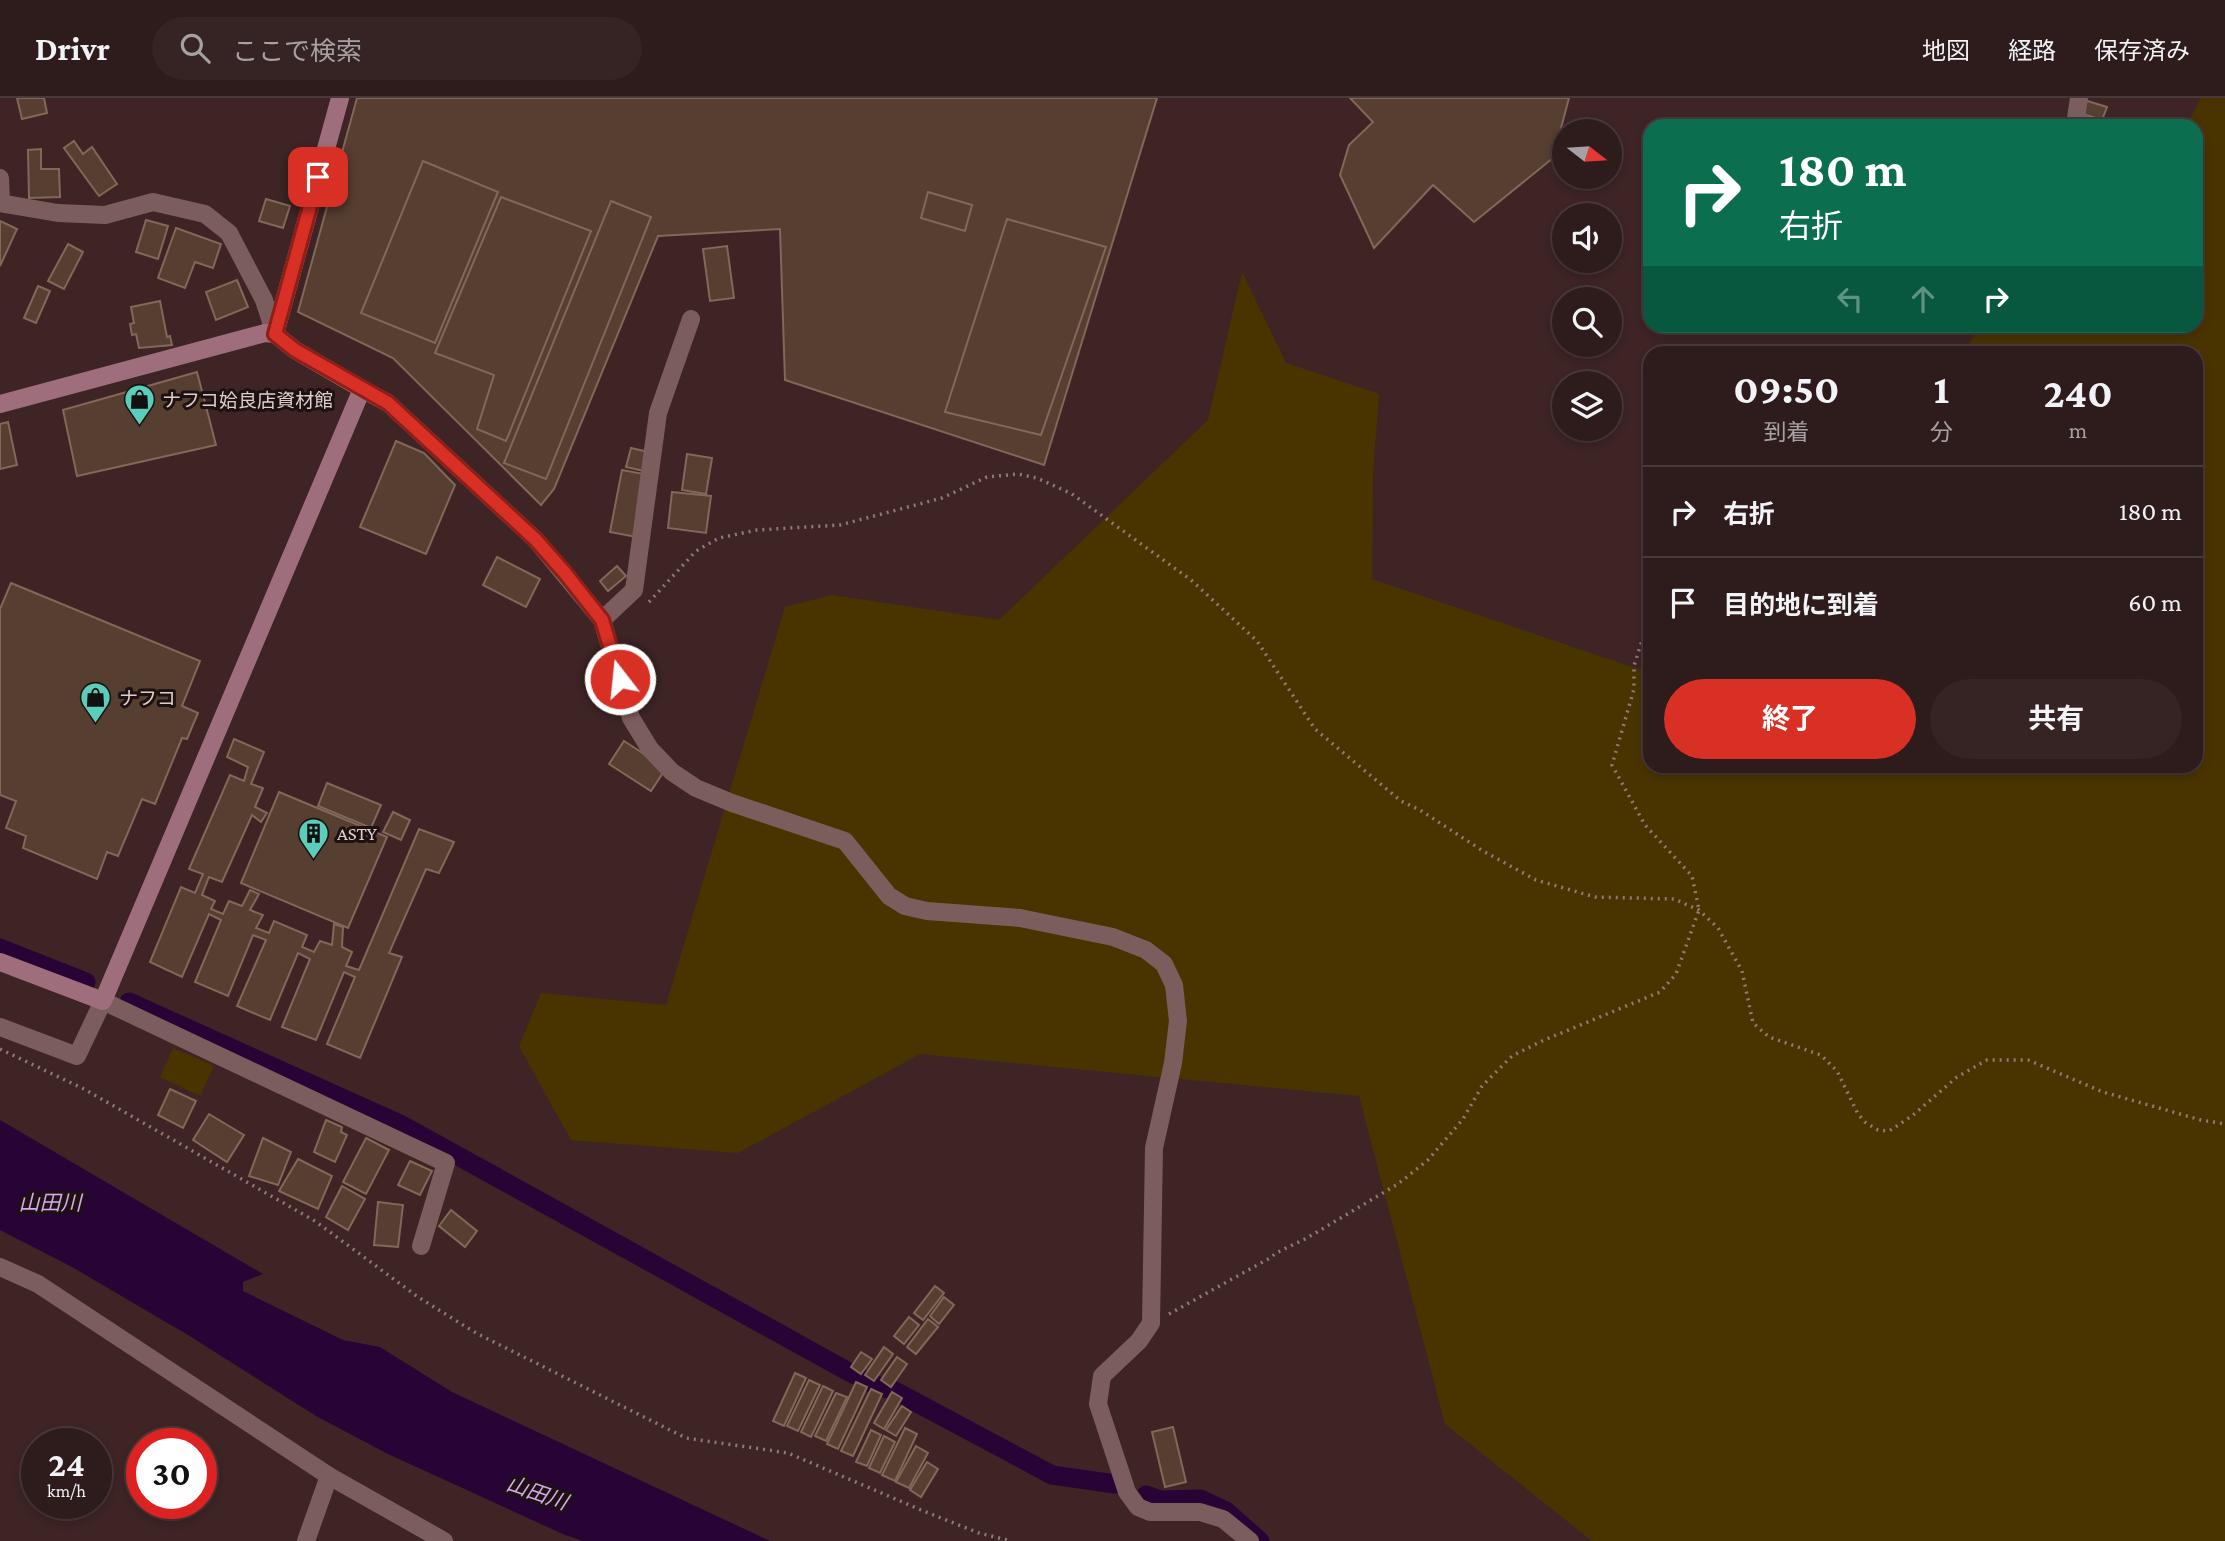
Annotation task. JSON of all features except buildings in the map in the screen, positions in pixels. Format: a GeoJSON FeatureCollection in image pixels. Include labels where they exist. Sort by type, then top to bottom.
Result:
{"type":"FeatureCollection","features":[{"type":"Feature","properties":{"kind":"street"},"geometry":{"type":"LineString","coordinates":[[275,334],[340,98]]}},
{"type":"Feature","properties":{"kind":"street"},"geometry":{"type":"LineString","coordinates":[[2077,119],[2079,98]]}},
{"type":"Feature","properties":{"kind":"street"},"geometry":{"type":"LineString","coordinates":[[0,177],[1,203],[58,213],[105,215],[153,202],[205,214],[229,233],[264,300],[275,334]]}},
{"type":"Feature","properties":{"kind":"street"},"geometry":{"type":"LineString","coordinates":[[602,620],[634,590],[658,413],[691,319]]}},
{"type":"Feature","properties":{"kind":"street"},"geometry":{"type":"LineString","coordinates":[[0,404],[265,332],[275,334],[295,350],[388,403],[536,540],[602,620],[631,718],[650,749],[672,772],[696,788],[732,803],[845,841],[889,896],[905,906],[927,911],[1020,918],[1113,937],[1146,950],[1164,964],[1174,985],[1178,1021],[1174,1063],[1154,1148],[1151,1323],[1139,1341],[1102,1376],[1098,1404],[1128,1492],[1138,1507],[1150,1512],[1200,1512],[1223,1519],[1251,1541]]}},
{"type":"Feature","properties":{"kind":"street"},"geometry":{"type":"LineString","coordinates":[[0,1027],[77,1056],[103,1001],[362,389]]}},
{"type":"Feature","properties":{"kind":"street"},"geometry":{"type":"LineString","coordinates":[[0,962],[103,1001],[446,1163],[421,1246]]}},
{"type":"Feature","properties":{"kind":"street"},"geometry":{"type":"LineString","coordinates":[[0,1267],[38,1284],[329,1476],[444,1541]]}},
{"type":"Feature","properties":{"kind":"street"},"geometry":{"type":"LineString","coordinates":[[306,1541],[329,1476]]}},
{"type":"Feature","properties":{"kind":"path"},"geometry":{"type":"LineString","coordinates":[[644,607],[696,551],[719,538],[757,530],[840,525],[942,498],[987,477],[1018,474],[1037,478],[1072,494],[1191,580],[1257,641],[1315,729],[1401,801],[1536,880],[1595,897],[1674,899],[1699,910],[1718,928],[1742,971],[1754,1023],[1769,1037],[1821,1055],[1837,1071],[1857,1114],[1878,1130],[1889,1131],[1912,1116],[1957,1077],[1987,1060],[2028,1060],[2103,1092],[2201,1120],[2225,1124]]}},
{"type":"Feature","properties":{"kind":"path"},"geometry":{"type":"LineString","coordinates":[[1151,1323],[1307,1238],[1398,1184],[1428,1160],[1463,1119],[1482,1086],[1513,1056],[1542,1041],[1660,992],[1676,974],[1699,910],[1692,876],[1645,825],[1612,765],[1634,689],[1634,666],[1643,637]]}},
{"type":"Feature","properties":{"kind":"path"},"geometry":{"type":"LineString","coordinates":[[0,1049],[84,1088],[315,1221],[418,1297],[476,1333],[686,1438],[789,1453],[921,1510],[1011,1541]]}},
{"type":"Feature","properties":{"kind":"shaded area"},"geometry":{"type":"Polygon","coordinates":[[[2201,98],[2225,98],[2225,1541],[1592,1541],[1445,1424],[1359,1096],[920,1054],[738,1153],[571,1140],[519,1046],[541,993],[666,1005],[785,607],[832,595],[999,620],[1208,420],[1242,272],[1286,363],[1379,394],[1373,473],[1372,579],[1643,671],[1643,773],[2203,773],[2203,346],[1968,346],[1975,333],[2203,333],[2203,119],[2190,119],[2201,98]]]}},
{"type":"Feature","properties":{"kind":"shaded area"},"geometry":{"type":"Polygon","coordinates":[[[173,1048],[214,1066],[200,1096],[160,1077],[173,1048]]]}},
{"type":"Feature","properties":{"kind":"water","name":"山田川"},"geometry":{"type":"Polygon","coordinates":[[[0,1120],[263,1274],[243,1282],[243,1291],[343,1340],[380,1347],[452,1392],[770,1541],[583,1541],[388,1454],[316,1416],[188,1335],[72,1267],[0,1230],[0,1120]]]}},
{"type":"Feature","properties":{"kind":"waterway"},"geometry":{"type":"LineString","coordinates":[[0,948],[86,982]]}},
{"type":"Feature","properties":{"kind":"waterway"},"geometry":{"type":"LineString","coordinates":[[129,1002],[402,1125],[849,1372],[893,1390],[1052,1475],[1115,1484]]}},
{"type":"Feature","properties":{"kind":"waterway"},"geometry":{"type":"LineString","coordinates":[[1146,1495],[1161,1500],[1200,1499],[1226,1511],[1260,1541]]}},
{"type":"Feature","properties":{"kind":"place","name":"ナフコ姶良店資材館"},"geometry":{"type":"Point","coordinates":[139,427]}},
{"type":"Feature","properties":{"kind":"place","name":"ナフコ"},"geometry":{"type":"Point","coordinates":[96,725]}},
{"type":"Feature","properties":{"kind":"place","name":"ASTY"},"geometry":{"type":"Point","coordinates":[314,860]}},
{"type":"Feature","properties":{"kind":"route"},"geometry":{"type":"LineString","coordinates":[[318,177],[275,334],[295,350],[388,403],[536,540],[602,620],[620,679]]}}]}
